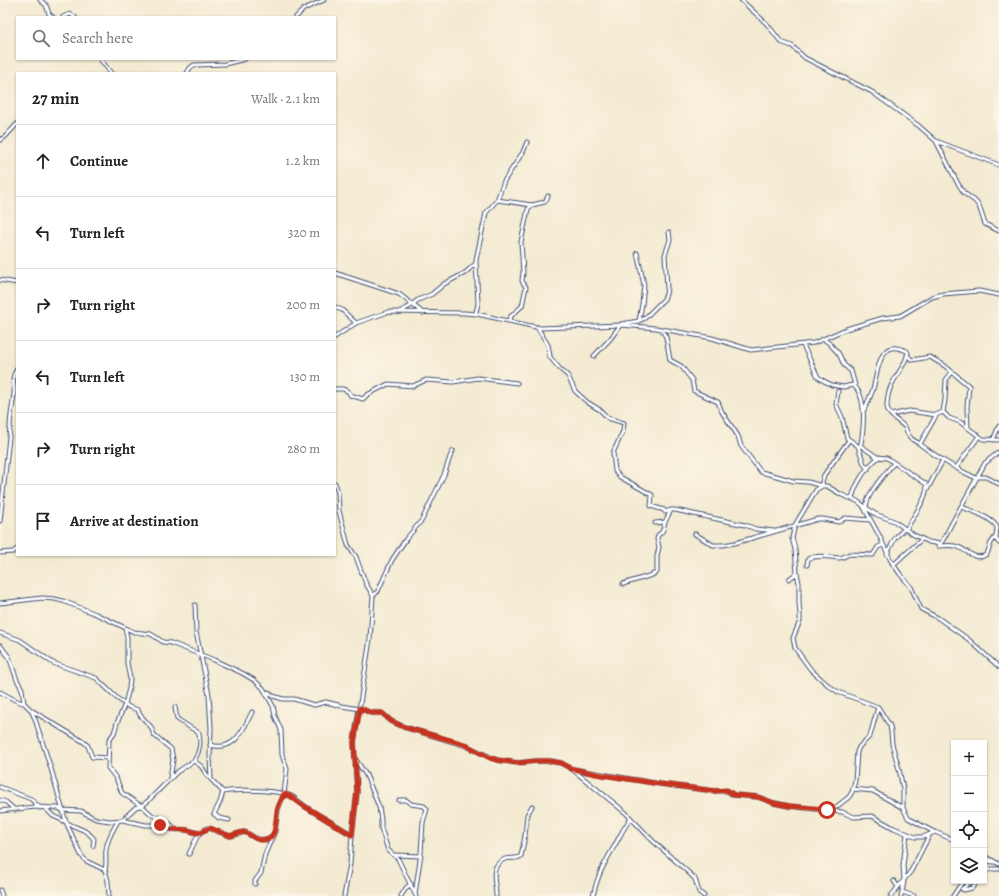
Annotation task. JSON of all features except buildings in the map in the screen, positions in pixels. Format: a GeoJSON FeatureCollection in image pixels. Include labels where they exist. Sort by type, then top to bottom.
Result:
{"type":"FeatureCollection","features":[{"type":"Feature","properties":{"kind":"street"},"geometry":{"type":"LineString","coordinates":[[40,0],[46,5],[49,14],[52,16]]}},
{"type":"Feature","properties":{"kind":"street"},"geometry":{"type":"LineString","coordinates":[[297,16],[304,10],[324,0]]}},
{"type":"Feature","properties":{"kind":"street"},"geometry":{"type":"LineString","coordinates":[[741,0],[767,24],[781,42],[790,45],[808,60],[872,92],[919,126],[936,141],[970,155],[999,164]]}},
{"type":"Feature","properties":{"kind":"street"},"geometry":{"type":"LineString","coordinates":[[101,60],[110,72]]}},
{"type":"Feature","properties":{"kind":"street"},"geometry":{"type":"LineString","coordinates":[[188,72],[190,68],[197,65],[225,64],[241,60]]}},
{"type":"Feature","properties":{"kind":"street"},"geometry":{"type":"LineString","coordinates":[[0,140],[5,138],[16,125]]}},
{"type":"Feature","properties":{"kind":"street"},"geometry":{"type":"LineString","coordinates":[[936,141],[964,193],[976,201],[979,206],[985,224],[999,231]]}},
{"type":"Feature","properties":{"kind":"street"},"geometry":{"type":"LineString","coordinates":[[477,314],[478,281],[475,264],[486,213],[497,200],[504,181],[523,152],[527,142]]}},
{"type":"Feature","properties":{"kind":"street"},"geometry":{"type":"LineString","coordinates":[[497,200],[532,205],[545,202],[548,196]]}},
{"type":"Feature","properties":{"kind":"street"},"geometry":{"type":"LineString","coordinates":[[522,204],[528,210]]}},
{"type":"Feature","properties":{"kind":"street"},"geometry":{"type":"LineString","coordinates":[[508,321],[521,308],[526,288],[522,281],[523,272],[521,242],[528,210],[532,205]]}},
{"type":"Feature","properties":{"kind":"street"},"geometry":{"type":"LineString","coordinates":[[336,336],[356,323],[385,312],[399,311],[477,314],[537,327],[621,324],[639,321],[645,318],[664,299],[666,294],[665,256],[670,240],[669,232]]}},
{"type":"Feature","properties":{"kind":"street"},"geometry":{"type":"LineString","coordinates":[[637,253],[644,285],[639,321]]}},
{"type":"Feature","properties":{"kind":"street"},"geometry":{"type":"LineString","coordinates":[[399,311],[432,294],[449,281],[465,273],[475,264]]}},
{"type":"Feature","properties":{"kind":"street"},"geometry":{"type":"LineString","coordinates":[[336,273],[399,294],[424,313]]}},
{"type":"Feature","properties":{"kind":"street"},"geometry":{"type":"LineString","coordinates":[[0,280],[16,283]]}},
{"type":"Feature","properties":{"kind":"street"},"geometry":{"type":"LineString","coordinates":[[621,324],[712,338],[751,350],[814,343],[846,329],[883,318],[900,316],[938,295],[979,291],[999,295]]}},
{"type":"Feature","properties":{"kind":"street"},"geometry":{"type":"LineString","coordinates":[[336,307],[342,310],[356,323]]}},
{"type":"Feature","properties":{"kind":"street"},"geometry":{"type":"LineString","coordinates":[[594,356],[611,338],[621,324]]}},
{"type":"Feature","properties":{"kind":"street"},"geometry":{"type":"LineString","coordinates":[[537,327],[547,343],[550,356],[559,368],[568,376],[575,391],[608,418],[623,422],[623,431],[613,453],[615,471],[620,477],[652,495],[651,506],[666,512],[671,510],[692,512],[756,529],[775,532]]}},
{"type":"Feature","properties":{"kind":"street"},"geometry":{"type":"LineString","coordinates":[[661,329],[666,337],[670,360],[681,366],[692,380],[694,391],[718,402],[722,412],[738,436],[741,446],[761,472],[793,481],[808,482],[831,488],[840,494],[852,498],[881,517],[894,521],[905,530],[922,539],[938,546],[956,546],[980,558],[987,554],[991,543],[996,536]]}},
{"type":"Feature","properties":{"kind":"street"},"geometry":{"type":"LineString","coordinates":[[823,339],[839,354],[844,365],[851,371],[864,410]]}},
{"type":"Feature","properties":{"kind":"street"},"geometry":{"type":"LineString","coordinates":[[803,345],[818,377],[832,385],[843,387],[851,385],[855,386]]}},
{"type":"Feature","properties":{"kind":"street"},"geometry":{"type":"LineString","coordinates":[[927,489],[924,482],[887,458],[869,453],[861,445],[864,410],[872,391],[880,360],[884,353],[890,348],[896,348],[907,351],[912,360],[930,357],[970,387],[967,407],[968,428]]}},
{"type":"Feature","properties":{"kind":"street"},"geometry":{"type":"LineString","coordinates":[[908,355],[890,388],[887,407],[892,415],[905,428],[910,438],[943,460],[956,468],[977,477],[986,477],[999,484]]}},
{"type":"Feature","properties":{"kind":"street"},"geometry":{"type":"LineString","coordinates":[[0,521],[14,394],[13,377],[16,370]]}},
{"type":"Feature","properties":{"kind":"street"},"geometry":{"type":"LineString","coordinates":[[943,412],[946,380],[952,372]]}},
{"type":"Feature","properties":{"kind":"street"},"geometry":{"type":"LineString","coordinates":[[336,389],[343,389],[349,392],[350,395],[363,399],[367,394],[388,384],[413,386],[428,380],[453,382],[478,378],[517,383]]}},
{"type":"Feature","properties":{"kind":"street"},"geometry":{"type":"LineString","coordinates":[[838,391],[836,404],[849,440],[858,446],[864,464],[868,469]]}},
{"type":"Feature","properties":{"kind":"street"},"geometry":{"type":"LineString","coordinates":[[892,415],[909,411],[937,414],[943,412]]}},
{"type":"Feature","properties":{"kind":"street"},"geometry":{"type":"LineString","coordinates":[[943,412],[949,418],[960,422],[986,440],[999,440]]}},
{"type":"Feature","properties":{"kind":"street"},"geometry":{"type":"LineString","coordinates":[[920,444],[937,414]]}},
{"type":"Feature","properties":{"kind":"street"},"geometry":{"type":"LineString","coordinates":[[993,440],[999,426]]}},
{"type":"Feature","properties":{"kind":"street"},"geometry":{"type":"LineString","coordinates":[[956,468],[979,436]]}},
{"type":"Feature","properties":{"kind":"street"},"geometry":{"type":"LineString","coordinates":[[849,440],[824,475],[822,486],[814,494],[795,525],[792,536],[799,583],[800,621],[793,638],[793,643],[799,655],[815,675],[838,692],[878,707],[890,726],[892,744],[897,759],[903,789],[903,808],[908,818],[934,832],[951,839]]}},
{"type":"Feature","properties":{"kind":"street"},"geometry":{"type":"LineString","coordinates":[[373,596],[378,591],[392,560],[420,523],[444,475],[453,451]]}},
{"type":"Feature","properties":{"kind":"street"},"geometry":{"type":"LineString","coordinates":[[935,544],[940,544],[944,540],[985,463],[999,452]]}},
{"type":"Feature","properties":{"kind":"street"},"geometry":{"type":"LineString","coordinates":[[852,498],[859,481],[879,457]]}},
{"type":"Feature","properties":{"kind":"street"},"geometry":{"type":"LineString","coordinates":[[887,554],[893,540],[905,530],[943,460]]}},
{"type":"Feature","properties":{"kind":"street"},"geometry":{"type":"LineString","coordinates":[[866,508],[871,494],[894,463]]}},
{"type":"Feature","properties":{"kind":"street"},"geometry":{"type":"LineString","coordinates":[[336,490],[348,546],[356,557],[366,584],[373,596],[370,639],[354,742],[357,792],[350,864],[344,896]]}},
{"type":"Feature","properties":{"kind":"street"},"geometry":{"type":"LineString","coordinates":[[863,505],[893,565],[911,587],[921,608],[968,639],[999,667]]}},
{"type":"Feature","properties":{"kind":"street"},"geometry":{"type":"LineString","coordinates":[[961,507],[977,513],[995,524],[997,527],[997,542],[999,543]]}},
{"type":"Feature","properties":{"kind":"street"},"geometry":{"type":"LineString","coordinates":[[624,584],[657,572],[657,556],[659,547],[657,538],[658,535],[664,530],[665,522],[671,510]]}},
{"type":"Feature","properties":{"kind":"street"},"geometry":{"type":"LineString","coordinates":[[695,534],[713,545],[723,545],[821,519],[839,522],[845,518],[870,520]]}},
{"type":"Feature","properties":{"kind":"street"},"geometry":{"type":"LineString","coordinates":[[655,523],[665,522]]}},
{"type":"Feature","properties":{"kind":"street"},"geometry":{"type":"LineString","coordinates":[[893,565],[922,539]]}},
{"type":"Feature","properties":{"kind":"street"},"geometry":{"type":"LineString","coordinates":[[807,565],[808,559],[813,557],[834,556],[839,558],[848,554],[873,555],[878,547],[883,545]]}},
{"type":"Feature","properties":{"kind":"street"},"geometry":{"type":"LineString","coordinates":[[0,553],[13,552],[16,550]]}},
{"type":"Feature","properties":{"kind":"street"},"geometry":{"type":"LineString","coordinates":[[790,579],[797,573]]}},
{"type":"Feature","properties":{"kind":"street"},"geometry":{"type":"LineString","coordinates":[[0,603],[34,598],[55,599],[96,614],[134,632],[151,634],[163,642],[171,643],[187,650],[200,653],[254,680],[273,696],[283,699],[294,699],[314,705],[326,702],[360,709],[371,713],[382,713],[391,721],[404,727],[464,744],[490,758],[497,760],[518,763],[536,761],[561,763],[572,769],[631,818],[653,841],[694,878],[699,892],[704,896]]}},
{"type":"Feature","properties":{"kind":"street"},"geometry":{"type":"LineString","coordinates":[[195,605],[196,632],[209,695],[211,728],[211,780]]}},
{"type":"Feature","properties":{"kind":"street"},"geometry":{"type":"LineString","coordinates":[[125,628],[128,643],[127,663],[130,679],[129,688],[125,704],[114,733],[109,740],[108,770],[116,778],[120,791],[124,795],[152,815],[166,821],[176,829]]}},
{"type":"Feature","properties":{"kind":"street"},"geometry":{"type":"LineString","coordinates":[[0,633],[20,640],[53,663],[96,678],[118,699],[129,707],[138,710],[140,715],[151,727],[154,735],[171,749],[173,760],[170,778]]}},
{"type":"Feature","properties":{"kind":"street"},"geometry":{"type":"LineString","coordinates":[[0,644],[9,656],[17,680],[22,689],[24,703],[31,710],[84,742],[88,746],[92,756],[108,758]]}},
{"type":"Feature","properties":{"kind":"street"},"geometry":{"type":"LineString","coordinates":[[255,884],[261,873],[265,854],[276,828],[278,809],[284,794],[287,769],[282,755],[282,734],[273,706],[266,691]]}},
{"type":"Feature","properties":{"kind":"street"},"geometry":{"type":"LineString","coordinates":[[0,692],[19,703],[24,703]]}},
{"type":"Feature","properties":{"kind":"street"},"geometry":{"type":"LineString","coordinates":[[109,896],[108,881],[105,870],[107,846],[110,834],[120,820],[135,807],[148,801],[170,778],[194,761],[199,749],[200,736],[197,732],[177,719],[175,707]]}},
{"type":"Feature","properties":{"kind":"street"},"geometry":{"type":"LineString","coordinates":[[831,811],[849,797],[853,790],[857,752],[859,747],[869,738],[878,707]]}},
{"type":"Feature","properties":{"kind":"street"},"geometry":{"type":"LineString","coordinates":[[31,710],[50,766],[66,822],[83,859],[105,870]]}},
{"type":"Feature","properties":{"kind":"street"},"geometry":{"type":"LineString","coordinates":[[210,745],[216,747],[223,746],[238,738],[252,712]]}},
{"type":"Feature","properties":{"kind":"street"},"geometry":{"type":"LineString","coordinates":[[355,758],[363,768],[370,782],[379,807],[381,828],[388,850],[401,862],[416,895]]}},
{"type":"Feature","properties":{"kind":"street"},"geometry":{"type":"LineString","coordinates":[[194,761],[201,766],[206,775],[223,792]]}},
{"type":"Feature","properties":{"kind":"street"},"geometry":{"type":"LineString","coordinates":[[572,769],[660,784],[715,791],[727,790],[734,795],[758,797],[774,803],[789,806],[842,812],[857,817],[872,816],[907,834],[920,838],[934,832]]}},
{"type":"Feature","properties":{"kind":"street"},"geometry":{"type":"LineString","coordinates":[[0,787],[31,799],[40,808]]}},
{"type":"Feature","properties":{"kind":"street"},"geometry":{"type":"LineString","coordinates":[[223,792],[240,790],[284,794],[290,796],[352,835]]}},
{"type":"Feature","properties":{"kind":"street"},"geometry":{"type":"LineString","coordinates":[[853,790],[873,791],[903,808]]}},
{"type":"Feature","properties":{"kind":"street"},"geometry":{"type":"LineString","coordinates":[[223,792],[214,814],[219,818],[229,820]]}},
{"type":"Feature","properties":{"kind":"street"},"geometry":{"type":"LineString","coordinates":[[0,800],[6,802],[15,810]]}},
{"type":"Feature","properties":{"kind":"street"},"geometry":{"type":"LineString","coordinates":[[399,800],[406,800],[411,804],[424,806],[427,808],[423,822],[421,856],[416,895]]}},
{"type":"Feature","properties":{"kind":"street"},"geometry":{"type":"LineString","coordinates":[[56,808],[61,803]]}},
{"type":"Feature","properties":{"kind":"street"},"geometry":{"type":"LineString","coordinates":[[496,896],[494,877],[495,868],[505,859],[517,858],[521,856],[527,815],[532,806]]}},
{"type":"Feature","properties":{"kind":"street"},"geometry":{"type":"LineString","coordinates":[[45,808],[53,816],[87,831],[94,839],[93,846]]}},
{"type":"Feature","properties":{"kind":"street"},"geometry":{"type":"LineString","coordinates":[[0,811],[56,808],[62,810],[81,811],[96,819],[110,821],[120,820],[160,825],[200,833]]}},
{"type":"Feature","properties":{"kind":"street"},"geometry":{"type":"LineString","coordinates":[[593,896],[604,863],[624,827],[631,818]]}},
{"type":"Feature","properties":{"kind":"street"},"geometry":{"type":"LineString","coordinates":[[189,854],[197,837],[208,828],[230,836],[243,832],[258,840],[266,839],[273,835]]}},
{"type":"Feature","properties":{"kind":"street"},"geometry":{"type":"LineString","coordinates":[[907,834],[902,894],[914,896]]}},
{"type":"Feature","properties":{"kind":"street"},"geometry":{"type":"LineString","coordinates":[[891,896],[915,863],[930,834]]}},
{"type":"Feature","properties":{"kind":"street"},"geometry":{"type":"LineString","coordinates":[[395,855],[421,856]]}},
{"type":"Feature","properties":{"kind":"street"},"geometry":{"type":"LineString","coordinates":[[987,858],[999,864]]}},
{"type":"Feature","properties":{"kind":"street"},"geometry":{"type":"LineString","coordinates":[[987,861],[995,862]]}},
{"type":"Feature","properties":{"kind":"street"},"geometry":{"type":"LineString","coordinates":[[987,871],[999,869]]}},
{"type":"Feature","properties":{"kind":"street"},"geometry":{"type":"LineString","coordinates":[[894,881],[898,887]]}},
{"type":"Feature","properties":{"kind":"street"},"geometry":{"type":"LineString","coordinates":[[401,896],[406,888],[411,884]]}},
{"type":"Feature","properties":{"kind":"street"},"geometry":{"type":"LineString","coordinates":[[953,896],[960,884]]}},
{"type":"Feature","properties":{"kind":"street"},"geometry":{"type":"LineString","coordinates":[[962,889],[968,884]]}},
{"type":"Feature","properties":{"kind":"street"},"geometry":{"type":"LineString","coordinates":[[958,889],[964,890],[972,888],[975,884]]}},
{"type":"Feature","properties":{"kind":"street"},"geometry":{"type":"LineString","coordinates":[[0,890],[2,896]]}},
{"type":"Feature","properties":{"kind":"route"},"geometry":{"type":"LineString","coordinates":[[160,825],[172,829],[187,830],[198,833],[210,828],[230,836],[243,832],[248,833],[258,840],[265,839],[273,835],[275,831],[278,809],[284,794],[290,796],[352,835],[357,792],[354,742],[360,708],[371,713],[382,713],[391,721],[404,727],[459,744],[464,744],[490,758],[497,760],[518,763],[550,761],[561,763],[572,769],[615,778],[628,778],[652,783],[696,788],[700,790],[719,792],[727,790],[734,795],[758,797],[778,804],[827,810]]}}]}
